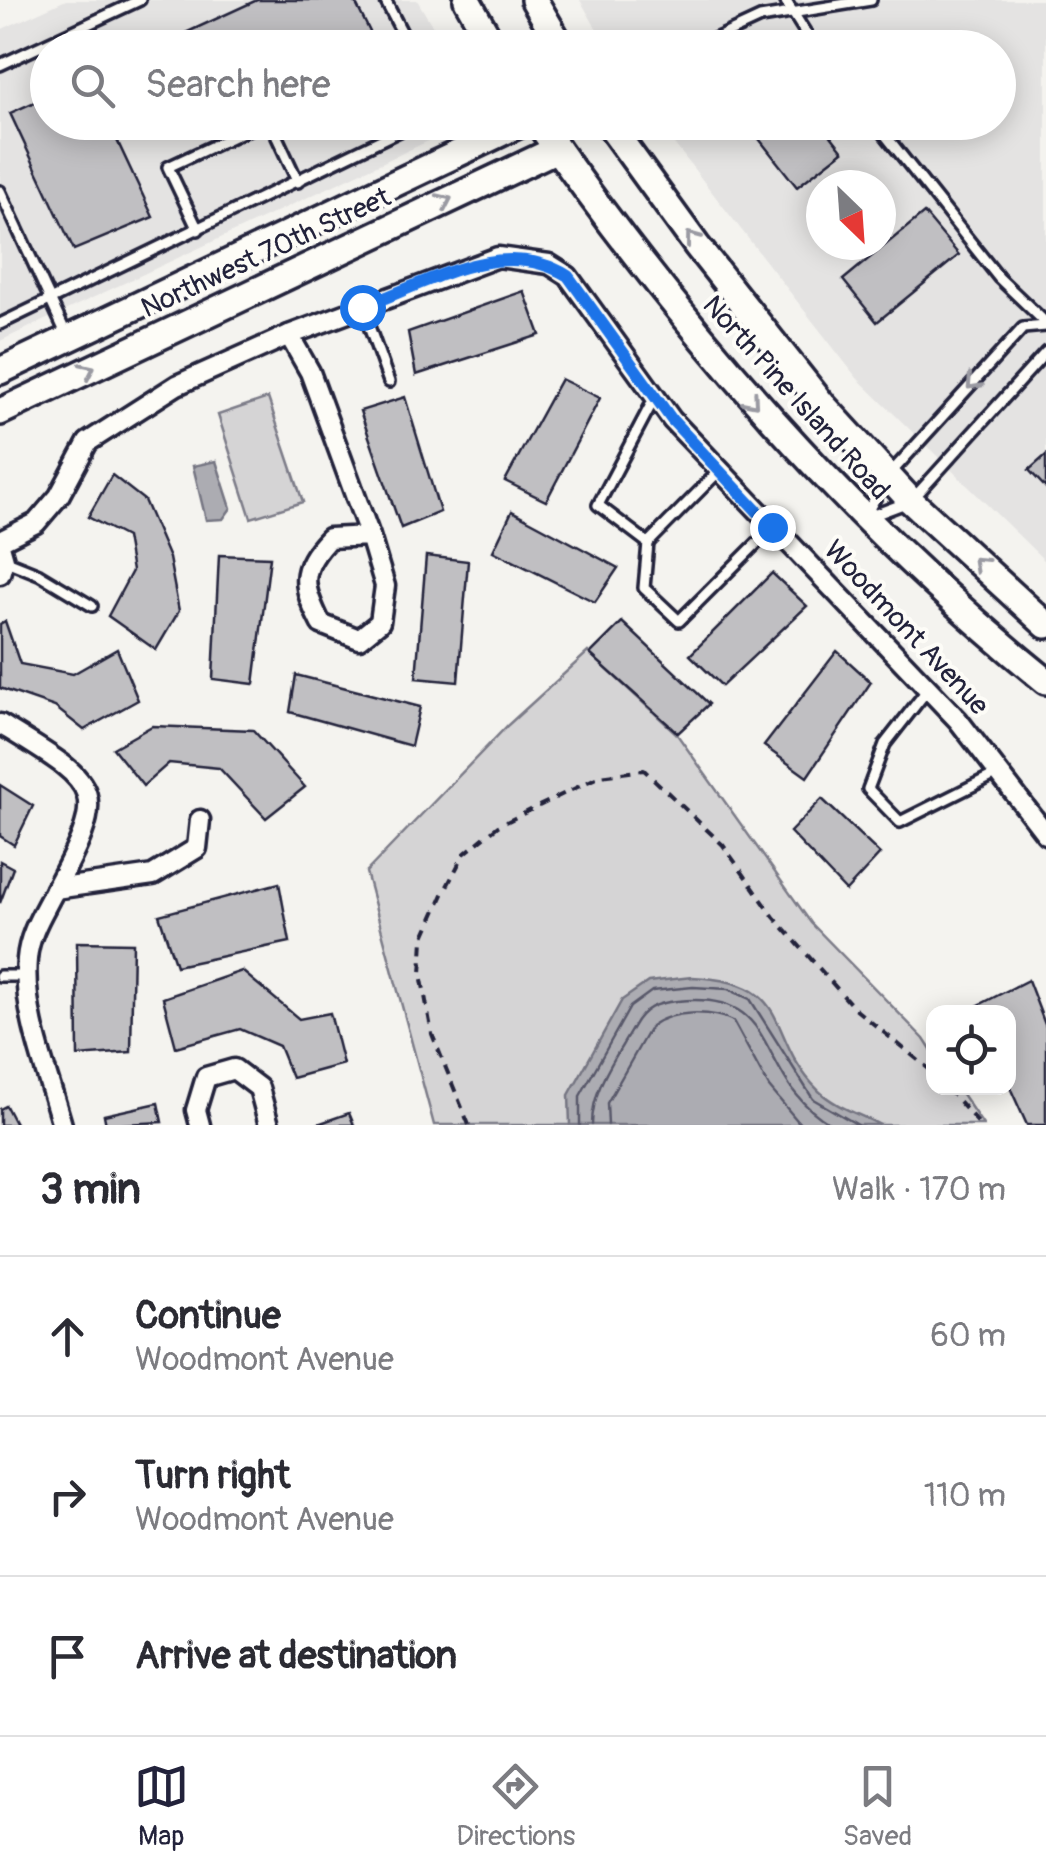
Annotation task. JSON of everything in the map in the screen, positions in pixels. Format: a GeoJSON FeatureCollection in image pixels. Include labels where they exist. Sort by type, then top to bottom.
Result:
{"type":"FeatureCollection","features":[{"type":"Feature","properties":{"kind":"main road"},"geometry":{"type":"LineString","coordinates":[[467,0],[484,30]]}},
{"type":"Feature","properties":{"kind":"main road"},"geometry":{"type":"LineString","coordinates":[[534,0],[552,30]]}},
{"type":"Feature","properties":{"kind":"main road","name":"Northwest 70th Street"},"geometry":{"type":"LineString","coordinates":[[0,371],[487,140]]}},
{"type":"Feature","properties":{"kind":"main road","name":"North Pine Island Road"},"geometry":{"type":"LineString","coordinates":[[551,140],[689,326],[756,406],[864,519],[979,627],[1046,681]]}},
{"type":"Feature","properties":{"kind":"main road","name":"North Pine Island Road"},"geometry":{"type":"LineString","coordinates":[[622,140],[788,361],[888,476],[1046,625]]}},
{"type":"Feature","properties":{"kind":"main road","name":"Northwest 70th Street"},"geometry":{"type":"LineString","coordinates":[[0,412],[557,149]]}},
{"type":"Feature","properties":{"kind":"main road"},"geometry":{"type":"LineString","coordinates":[[370,196],[387,229]]}},
{"type":"Feature","properties":{"kind":"main road"},"geometry":{"type":"LineString","coordinates":[[239,258],[254,292]]}},
{"type":"Feature","properties":{"kind":"street","name":"Woodmont Avenue"},"geometry":{"type":"LineString","coordinates":[[1,555],[59,496],[88,442],[177,385],[290,335],[498,257],[549,264],[568,276],[656,396],[719,470],[928,689],[1000,772],[1046,834]]}},
{"type":"Feature","properties":{"kind":"street"},"geometry":{"type":"LineString","coordinates":[[290,335],[310,372],[370,536],[385,586],[380,622],[359,639],[321,624],[304,590],[310,557],[329,538],[370,536]]}},
{"type":"Feature","properties":{"kind":"street"},"geometry":{"type":"LineString","coordinates":[[0,724],[79,778],[91,803],[87,828],[31,934],[28,976],[62,1125]]}},
{"type":"Feature","properties":{"kind":"street"},"geometry":{"type":"LineString","coordinates":[[55,889],[152,875],[197,848],[200,820]]}},
{"type":"Feature","properties":{"kind":"street"},"geometry":{"type":"LineString","coordinates":[[200,1125],[196,1110],[206,1077],[234,1069],[259,1088],[270,1125]]}},
{"type":"Feature","properties":{"kind":"lane"},"geometry":{"type":"LineString","coordinates":[[75,30],[140,0]]}},
{"type":"Feature","properties":{"kind":"lane"},"geometry":{"type":"LineString","coordinates":[[385,0],[401,30]]}},
{"type":"Feature","properties":{"kind":"lane"},"geometry":{"type":"LineString","coordinates":[[785,0],[803,30]]}},
{"type":"Feature","properties":{"kind":"lane"},"geometry":{"type":"LineString","coordinates":[[734,30],[760,18],[791,11],[871,0]]}},
{"type":"Feature","properties":{"kind":"lane"},"geometry":{"type":"LineString","coordinates":[[0,65],[30,51]]}},
{"type":"Feature","properties":{"kind":"lane"},"geometry":{"type":"LineString","coordinates":[[198,230],[168,167],[227,140]]}},
{"type":"Feature","properties":{"kind":"lane"},"geometry":{"type":"LineString","coordinates":[[276,140],[298,182]]}},
{"type":"Feature","properties":{"kind":"lane"},"geometry":{"type":"LineString","coordinates":[[0,324],[382,140]]}},
{"type":"Feature","properties":{"kind":"lane"},"geometry":{"type":"LineString","coordinates":[[889,140],[999,278],[1046,324]]}},
{"type":"Feature","properties":{"kind":"lane"},"geometry":{"type":"LineString","coordinates":[[0,191],[68,339]]}},
{"type":"Feature","properties":{"kind":"lane"},"geometry":{"type":"LineString","coordinates":[[362,307],[389,382]]}},
{"type":"Feature","properties":{"kind":"lane"},"geometry":{"type":"LineString","coordinates":[[864,519],[888,476],[1023,328],[1046,324]]}},
{"type":"Feature","properties":{"kind":"lane"},"geometry":{"type":"LineString","coordinates":[[864,519],[911,501],[1046,352]]}},
{"type":"Feature","properties":{"kind":"lane"},"geometry":{"type":"LineString","coordinates":[[648,544],[598,505],[656,396]]}},
{"type":"Feature","properties":{"kind":"lane"},"geometry":{"type":"LineString","coordinates":[[719,470],[648,544],[644,588],[679,621],[772,527]]}},
{"type":"Feature","properties":{"kind":"lane"},"geometry":{"type":"LineString","coordinates":[[1,555],[92,606]]}},
{"type":"Feature","properties":{"kind":"lane"},"geometry":{"type":"LineString","coordinates":[[928,689],[884,744],[868,789],[900,822],[1000,772]]}},
{"type":"Feature","properties":{"kind":"lane"},"geometry":{"type":"LineString","coordinates":[[0,976],[28,976]]}},
{"type":"Feature","properties":{"kind":"path"},"geometry":{"type":"LineString","coordinates":[[469,1125],[432,1034],[421,974],[424,939],[444,892],[464,854],[498,826],[600,776],[644,770],[723,845],[774,918],[855,1009],[926,1067]]}},
{"type":"Feature","properties":{"kind":"path"},"geometry":{"type":"LineString","coordinates":[[953,1095],[980,1125]]}},
{"type":"Feature","properties":{"kind":"shaded area"},"geometry":{"type":"Polygon","coordinates":[[[66,0],[417,0],[435,30],[30,30],[30,140],[431,140],[0,341],[0,30],[66,0]]]}},
{"type":"Feature","properties":{"kind":"shaded area"},"geometry":{"type":"Polygon","coordinates":[[[580,0],[1046,0],[1046,562],[857,378],[671,140],[1016,140],[1016,30],[597,30],[580,0]]]}},
{"type":"Feature","properties":{"kind":"shaded area"},"geometry":{"type":"Polygon","coordinates":[[[268,398],[303,502],[251,518],[218,415],[268,398]]]}},
{"type":"Feature","properties":{"kind":"shaded area"},"geometry":{"type":"Polygon","coordinates":[[[588,652],[676,733],[811,923],[924,1039],[926,1095],[963,1095],[983,1125],[434,1125],[366,872],[508,725],[588,652]]]}},
{"type":"Feature","properties":{"kind":"water"},"geometry":{"type":"Polygon","coordinates":[[[216,461],[231,508],[223,519],[206,520],[193,466],[216,461]]]}},
{"type":"Feature","properties":{"kind":"water"},"geometry":{"type":"Polygon","coordinates":[[[692,977],[726,981],[749,989],[764,1000],[802,1070],[819,1091],[880,1125],[570,1125],[569,1095],[622,1000],[648,982],[692,977]]]}},
{"type":"Feature","properties":{"kind":"building"},"geometry":{"type":"Polygon","coordinates":[[[257,0],[354,0],[369,30],[192,30],[257,0]]]}},
{"type":"Feature","properties":{"kind":"building"},"geometry":{"type":"Polygon","coordinates":[[[30,104],[30,140],[117,140],[153,217],[74,250],[10,113],[30,104]]]}},
{"type":"Feature","properties":{"kind":"building"},"geometry":{"type":"Polygon","coordinates":[[[760,140],[834,140],[843,151],[819,170],[806,170],[806,180],[797,187],[760,140]]]}},
{"type":"Feature","properties":{"kind":"building"},"geometry":{"type":"Polygon","coordinates":[[[924,213],[959,255],[877,322],[843,280],[867,260],[896,260],[896,236],[924,213]]]}},
{"type":"Feature","properties":{"kind":"building"},"geometry":{"type":"Polygon","coordinates":[[[524,291],[540,335],[416,375],[408,332],[524,291]]]}},
{"type":"Feature","properties":{"kind":"building"},"geometry":{"type":"Polygon","coordinates":[[[561,379],[600,398],[546,501],[505,481],[561,379]]]}},
{"type":"Feature","properties":{"kind":"building"},"geometry":{"type":"Polygon","coordinates":[[[405,397],[440,512],[401,528],[360,411],[405,397]]]}},
{"type":"Feature","properties":{"kind":"building"},"geometry":{"type":"Polygon","coordinates":[[[1046,455],[1046,488],[1029,470],[1046,455]]]}},
{"type":"Feature","properties":{"kind":"building"},"geometry":{"type":"Polygon","coordinates":[[[112,475],[144,500],[169,558],[179,611],[156,650],[108,616],[132,571],[126,537],[88,517],[112,475]]]}},
{"type":"Feature","properties":{"kind":"building"},"geometry":{"type":"Polygon","coordinates":[[[512,511],[618,568],[595,602],[493,551],[512,511]]]}},
{"type":"Feature","properties":{"kind":"building"},"geometry":{"type":"Polygon","coordinates":[[[219,555],[270,557],[254,684],[213,679],[219,555]]]}},
{"type":"Feature","properties":{"kind":"building"},"geometry":{"type":"Polygon","coordinates":[[[426,556],[468,561],[458,682],[416,678],[426,556]]]}},
{"type":"Feature","properties":{"kind":"building"},"geometry":{"type":"Polygon","coordinates":[[[772,573],[807,606],[722,686],[690,655],[772,573]]]}},
{"type":"Feature","properties":{"kind":"building"},"geometry":{"type":"Polygon","coordinates":[[[5,621],[20,664],[73,674],[117,649],[138,700],[84,730],[55,707],[0,688],[0,624],[5,621]]]}},
{"type":"Feature","properties":{"kind":"building"},"geometry":{"type":"Polygon","coordinates":[[[622,622],[709,704],[678,733],[590,654],[622,622]]]}},
{"type":"Feature","properties":{"kind":"building"},"geometry":{"type":"Polygon","coordinates":[[[837,651],[871,682],[807,777],[764,746],[837,651]]]}},
{"type":"Feature","properties":{"kind":"building"},"geometry":{"type":"Polygon","coordinates":[[[296,675],[420,707],[411,746],[290,712],[296,675]]]}},
{"type":"Feature","properties":{"kind":"building"},"geometry":{"type":"Polygon","coordinates":[[[152,726],[253,730],[305,787],[266,818],[219,768],[169,763],[143,786],[113,748],[152,726]]]}},
{"type":"Feature","properties":{"kind":"building"},"geometry":{"type":"Polygon","coordinates":[[[0,785],[33,806],[14,845],[0,836],[0,785]]]}},
{"type":"Feature","properties":{"kind":"building"},"geometry":{"type":"Polygon","coordinates":[[[822,799],[880,854],[846,891],[790,832],[822,799]]]}},
{"type":"Feature","properties":{"kind":"building"},"geometry":{"type":"Polygon","coordinates":[[[0,861],[13,868],[0,903],[0,861]]]}},
{"type":"Feature","properties":{"kind":"building"},"geometry":{"type":"Polygon","coordinates":[[[279,883],[290,942],[176,966],[159,915],[279,883]]]}},
{"type":"Feature","properties":{"kind":"building"},"geometry":{"type":"Polygon","coordinates":[[[77,942],[133,943],[131,1052],[78,1056],[77,942]]]}},
{"type":"Feature","properties":{"kind":"building"},"geometry":{"type":"Polygon","coordinates":[[[242,971],[299,1019],[330,1013],[343,1064],[292,1078],[279,1046],[240,1029],[176,1047],[163,998],[242,971]]]}},
{"type":"Feature","properties":{"kind":"building"},"geometry":{"type":"Polygon","coordinates":[[[1028,980],[1046,1027],[1046,1125],[1027,1125],[1013,1095],[1016,1005],[979,1005],[1028,980]]]}},
{"type":"Feature","properties":{"kind":"building"},"geometry":{"type":"Polygon","coordinates":[[[158,1103],[162,1122],[106,1125],[104,1115],[158,1103]]]}},
{"type":"Feature","properties":{"kind":"building"},"geometry":{"type":"Polygon","coordinates":[[[6,1106],[16,1125],[0,1125],[0,1109],[6,1106]]]}},
{"type":"Feature","properties":{"kind":"building"},"geometry":{"type":"Polygon","coordinates":[[[349,1113],[354,1125],[315,1125],[349,1113]]]}},
{"type":"Feature","properties":{"kind":"route"},"geometry":{"type":"LineString","coordinates":[[362,307],[498,257],[549,264],[568,276],[672,420],[772,527]]}}]}
